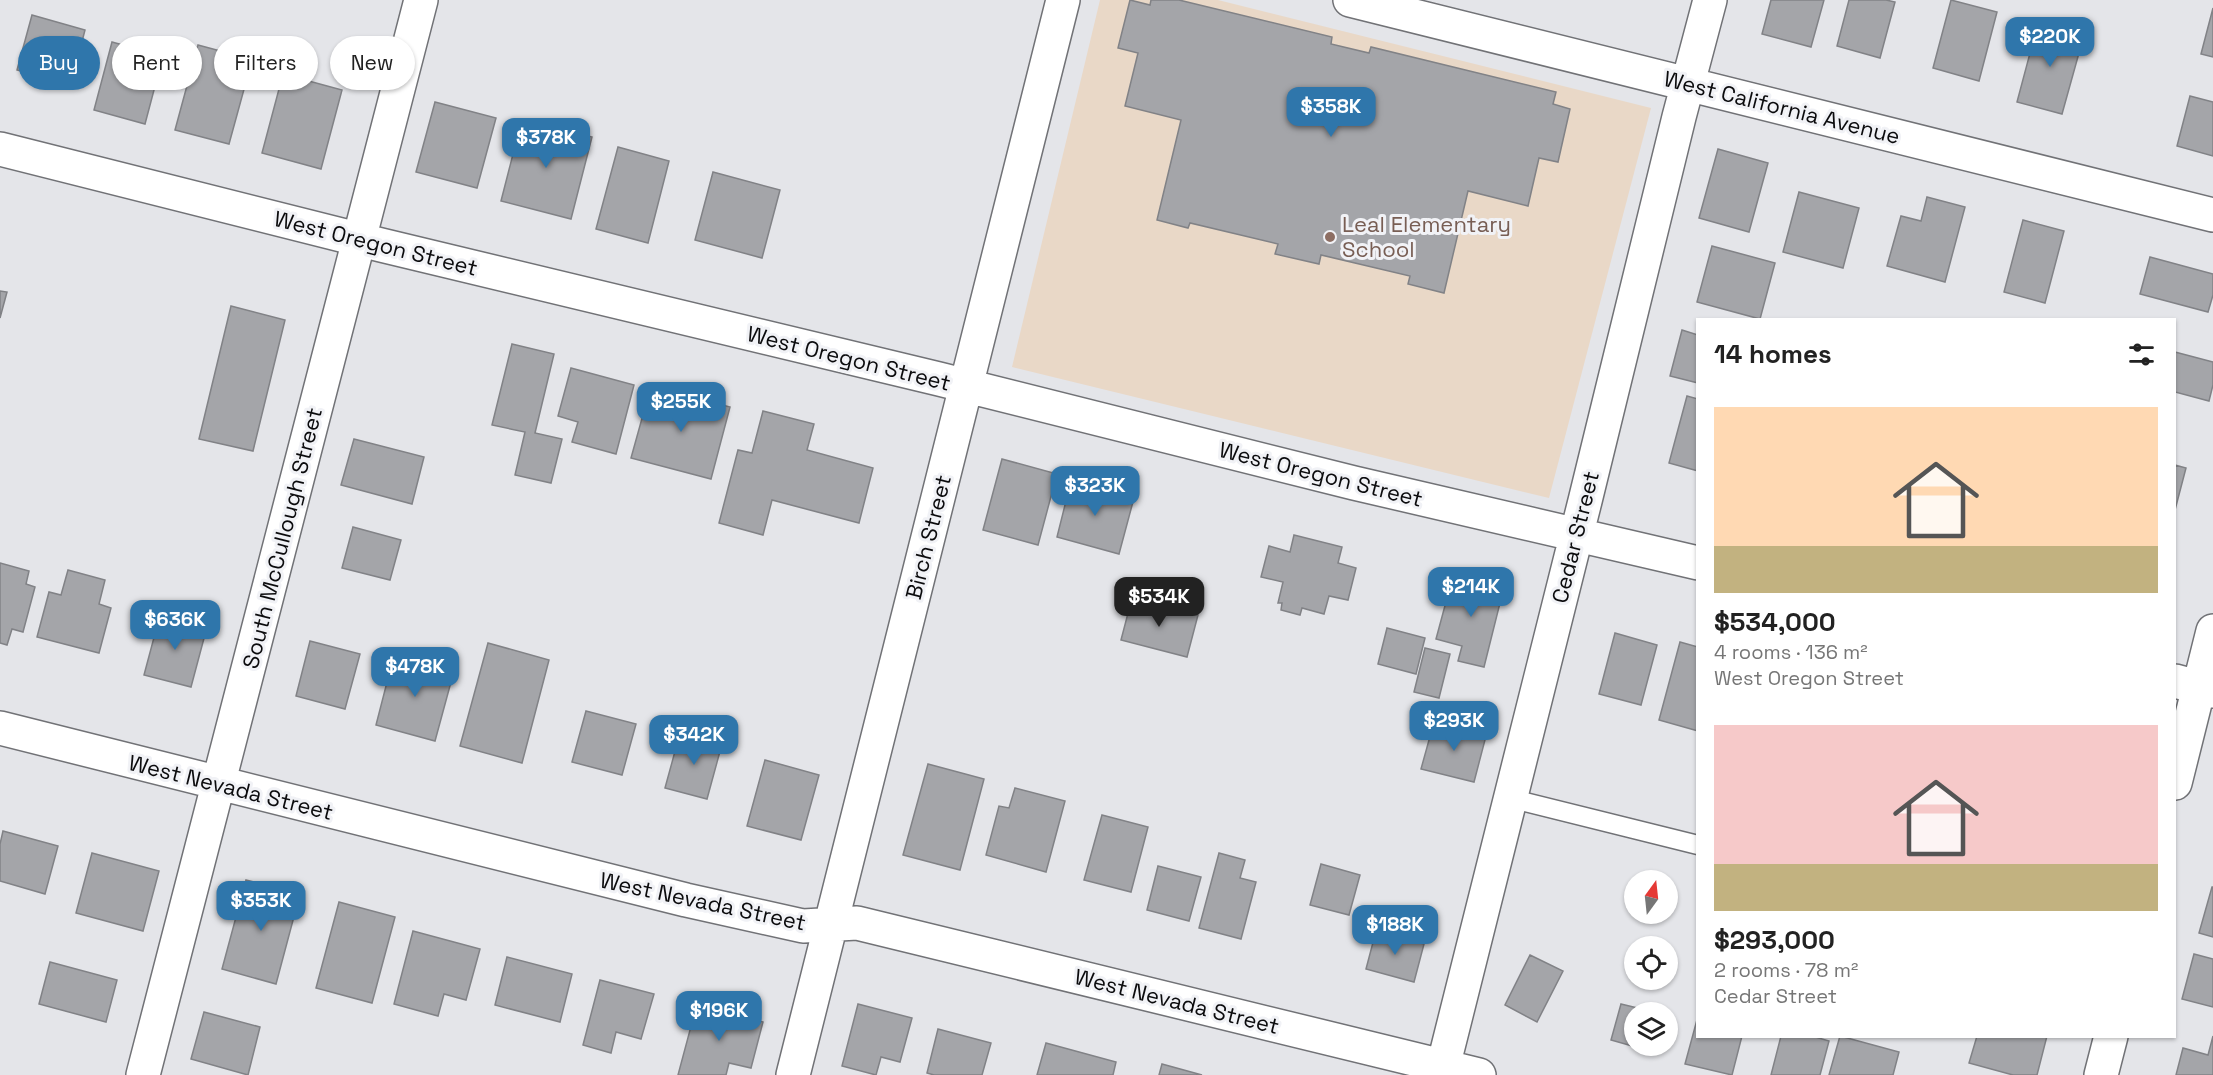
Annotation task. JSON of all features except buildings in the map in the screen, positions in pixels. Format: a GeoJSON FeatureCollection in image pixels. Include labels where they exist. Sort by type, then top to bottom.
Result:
{"type":"FeatureCollection","features":[{"type":"Feature","properties":{"kind":"street","name":"South McCullough Street"},"geometry":{"type":"LineString","coordinates":[[143,1075],[421,0]]}},
{"type":"Feature","properties":{"kind":"street","name":"Birch Street"},"geometry":{"type":"LineString","coordinates":[[793,1075],[1063,0]]}},
{"type":"Feature","properties":{"kind":"street","name":"West California Avenue"},"geometry":{"type":"LineString","coordinates":[[1350,0],[2213,215]]}},
{"type":"Feature","properties":{"kind":"street","name":"Cedar Street"},"geometry":{"type":"LineString","coordinates":[[1442,1071],[1710,0]]}},
{"type":"Feature","properties":{"kind":"street","name":"West Oregon Street"},"geometry":{"type":"LineString","coordinates":[[0,149],[1342,480],[1696,563]]}},
{"type":"Feature","properties":{"kind":"street"},"geometry":{"type":"LineString","coordinates":[[2176,778],[2196,686],[2213,631]]}},
{"type":"Feature","properties":{"kind":"street","name":"West Nevada Street"},"geometry":{"type":"LineString","coordinates":[[0,728],[686,900],[803,926],[857,923],[1442,1071],[1479,1075]]}},
{"type":"Feature","properties":{"kind":"street"},"geometry":{"type":"LineString","coordinates":[[2101,1075],[2110,1038]]}},
{"type":"Feature","properties":{"kind":"lane"},"geometry":{"type":"LineString","coordinates":[[1509,798],[1696,845]]}},
{"type":"Feature","properties":{"kind":"shaded area","name":"Leal Elementary School"},"geometry":{"type":"Polygon","coordinates":[[[1100,0],[1218,0],[1651,108],[1549,498],[1012,367],[1100,0]]]}},
{"type":"Feature","properties":{"kind":"place","name":"Leal Elementary School"},"geometry":{"type":"Point","coordinates":[1330,237]}}]}
